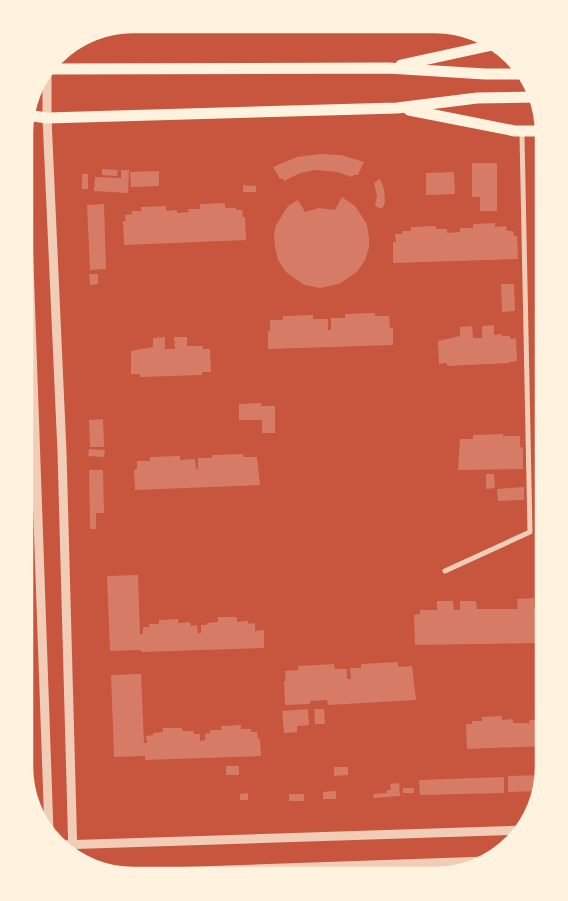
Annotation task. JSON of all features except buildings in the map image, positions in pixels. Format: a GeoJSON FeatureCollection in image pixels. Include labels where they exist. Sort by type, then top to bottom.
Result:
{"type":"FeatureCollection","features":[{"type":"Feature","properties":{"kind":"main road"},"geometry":{"type":"LineString","coordinates":[[388,68],[486,46]]}},
{"type":"Feature","properties":{"kind":"main road"},"geometry":{"type":"LineString","coordinates":[[55,69],[388,68],[516,74]]}},
{"type":"Feature","properties":{"kind":"main road"},"geometry":{"type":"LineString","coordinates":[[34,116],[47,118],[397,108],[477,98],[529,97]]}},
{"type":"Feature","properties":{"kind":"main road"},"geometry":{"type":"LineString","coordinates":[[397,108],[515,131],[536,131]]}},
{"type":"Feature","properties":{"kind":"street"},"geometry":{"type":"LineString","coordinates":[[47,81],[62,452],[72,848]]}},
{"type":"Feature","properties":{"kind":"street"},"geometry":{"type":"LineString","coordinates":[[445,571],[530,532],[522,135]]}},
{"type":"Feature","properties":{"kind":"street"},"geometry":{"type":"LineString","coordinates":[[32,349],[49,822]]}},
{"type":"Feature","properties":{"kind":"street"},"geometry":{"type":"LineString","coordinates":[[69,845],[514,830]]}},
{"type":"Feature","properties":{"kind":"street"},"geometry":{"type":"LineString","coordinates":[[286,868],[471,862]]}}]}
